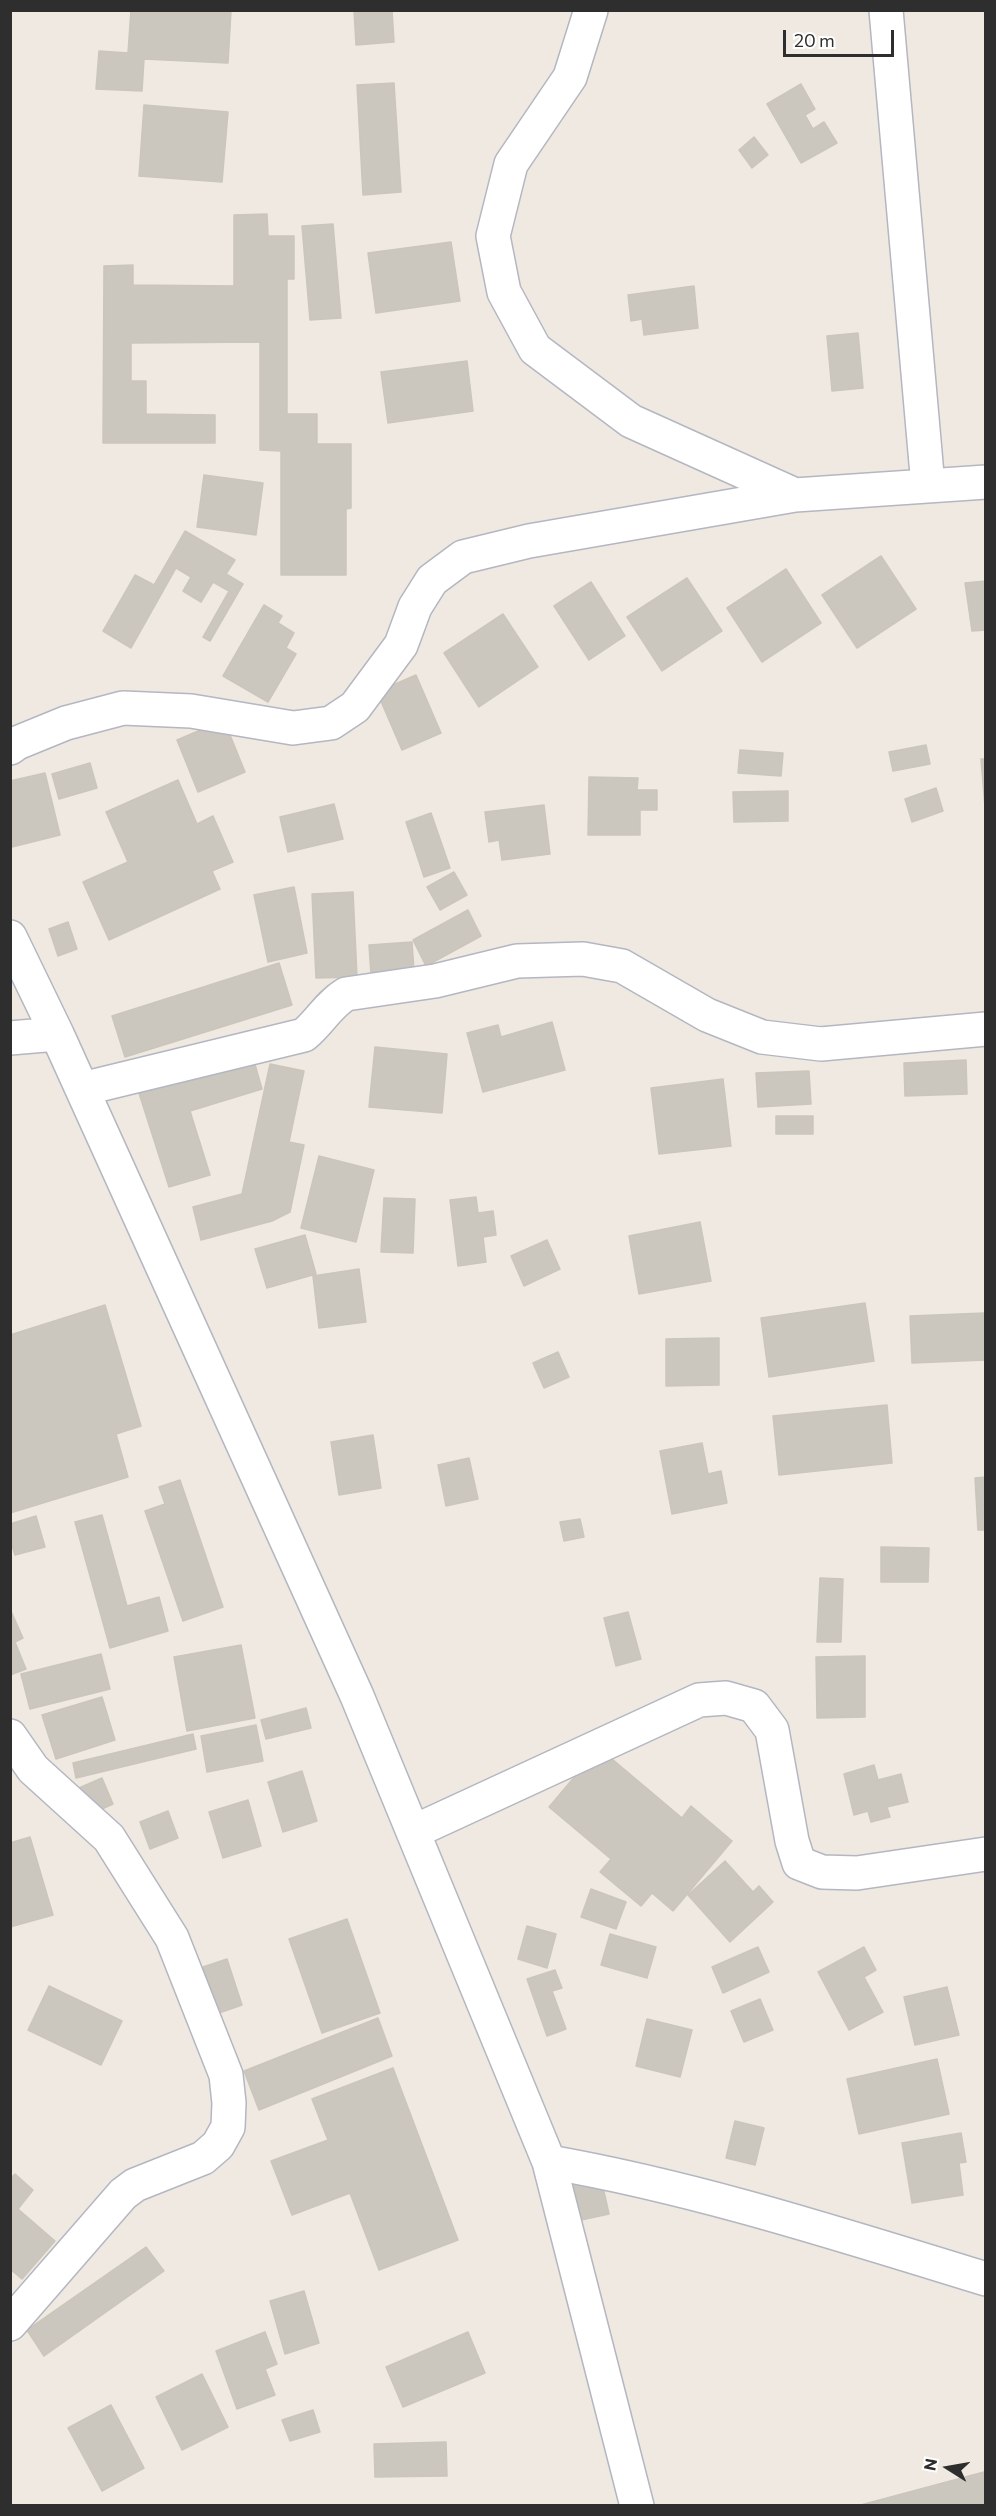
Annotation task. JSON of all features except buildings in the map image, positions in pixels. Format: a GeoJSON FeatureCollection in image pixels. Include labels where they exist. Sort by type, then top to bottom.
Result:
{"type":"FeatureCollection","features":[{"type":"Feature","properties":{"kind":"street"},"geometry":{"type":"LineString","coordinates":[[591,10],[570,77],[511,164],[493,236],[504,292],[535,350],[630,421],[795,495]]}},
{"type":"Feature","properties":{"kind":"street"},"geometry":{"type":"LineString","coordinates":[[886,10],[928,486]]}},
{"type":"Feature","properties":{"kind":"street"},"geometry":{"type":"LineString","coordinates":[[10,747],[66,723],[123,708],[191,711],[293,728],[331,723],[355,707],[401,645],[415,607],[432,580],[463,557],[529,541],[795,495],[986,482]]}},
{"type":"Feature","properties":{"kind":"street"},"geometry":{"type":"LineString","coordinates":[[10,937],[57,1034],[357,1696],[549,2162],[637,2505]]}},
{"type":"Feature","properties":{"kind":"street"},"geometry":{"type":"LineString","coordinates":[[82,1089],[304,1035],[319,1023],[325,1011],[334,1001],[346,994],[435,981],[517,961],[583,959],[622,966],[707,1015],[762,1036],[821,1044],[986,1029]]}},
{"type":"Feature","properties":{"kind":"street"},"geometry":{"type":"LineString","coordinates":[[10,1038],[57,1034]]}},
{"type":"Feature","properties":{"kind":"street"},"geometry":{"type":"LineString","coordinates":[[413,1832],[699,1700],[726,1698],[754,1706],[772,1730],[792,1841],[799,1863],[822,1872],[858,1873],[986,1854]]}},
{"type":"Feature","properties":{"kind":"street"},"geometry":{"type":"LineString","coordinates":[[10,1736],[22,1771],[109,1838],[172,1938],[226,2075],[229,2103],[228,2127],[218,2145],[203,2158],[135,2185],[123,2194],[10,2324]]}},
{"type":"Feature","properties":{"kind":"street"},"geometry":{"type":"LineString","coordinates":[[549,2162],[604,2172],[793,2220],[986,2279]]}}]}
